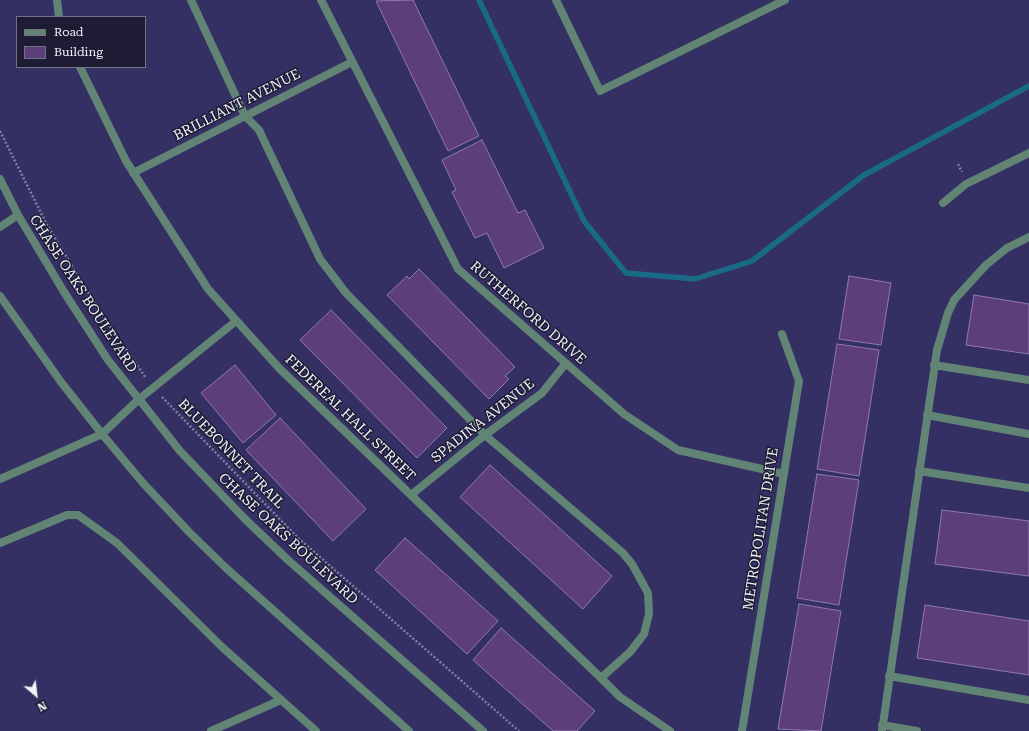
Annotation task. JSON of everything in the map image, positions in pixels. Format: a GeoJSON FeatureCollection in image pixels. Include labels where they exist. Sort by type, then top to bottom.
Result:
{"type":"FeatureCollection","features":[{"type":"Feature","properties":{"kind":"street"},"geometry":{"type":"LineString","coordinates":[[57,0],[59,16]]}},
{"type":"Feature","properties":{"kind":"street"},"geometry":{"type":"LineString","coordinates":[[190,0],[245,116],[259,130],[320,259],[346,292],[485,435],[623,553],[632,564],[648,593],[649,614],[644,634],[630,652],[601,678]]}},
{"type":"Feature","properties":{"kind":"street","name":"RUTHERFORD DRIVE"},"geometry":{"type":"LineString","coordinates":[[321,0],[458,269],[624,414],[678,450],[784,474]]}},
{"type":"Feature","properties":{"kind":"street"},"geometry":{"type":"LineString","coordinates":[[556,0],[600,91],[784,0]]}},
{"type":"Feature","properties":{"kind":"street","name":"BRILLIANT AVENUE"},"geometry":{"type":"LineString","coordinates":[[133,173],[352,62]]}},
{"type":"Feature","properties":{"kind":"street","name":"FEDEREAL HALL STREET"},"geometry":{"type":"LineString","coordinates":[[80,68],[133,173],[208,289],[236,321],[279,368],[620,697],[670,731]]}},
{"type":"Feature","properties":{"kind":"street"},"geometry":{"type":"LineString","coordinates":[[943,203],[966,184],[1029,153]]}},
{"type":"Feature","properties":{"kind":"street","name":"CHASE OAKS BOULEVARD"},"geometry":{"type":"LineString","coordinates":[[0,179],[18,215],[64,292],[108,360],[138,400],[180,451],[246,520],[347,613],[483,731]]}},
{"type":"Feature","properties":{"kind":"street"},"geometry":{"type":"LineString","coordinates":[[0,227],[18,215]]}},
{"type":"Feature","properties":{"kind":"street"},"geometry":{"type":"LineString","coordinates":[[917,731],[882,728],[936,350],[948,313],[954,300],[986,265],[1007,248],[1029,237]]}},
{"type":"Feature","properties":{"kind":"street"},"geometry":{"type":"LineString","coordinates":[[0,296],[62,382],[102,434],[143,483],[189,532],[226,568],[409,731]]}},
{"type":"Feature","properties":{"kind":"street"},"geometry":{"type":"LineString","coordinates":[[0,479],[102,434],[153,387],[236,321]]}},
{"type":"Feature","properties":{"kind":"street","name":"METROPOLITAN DRIVE"},"geometry":{"type":"LineString","coordinates":[[742,731],[798,381],[782,334]]}},
{"type":"Feature","properties":{"kind":"street","name":"SPADINA AVENUE"},"geometry":{"type":"LineString","coordinates":[[411,495],[485,435],[542,393],[566,363]]}},
{"type":"Feature","properties":{"kind":"street"},"geometry":{"type":"LineString","coordinates":[[934,365],[1029,380]]}},
{"type":"Feature","properties":{"kind":"street"},"geometry":{"type":"LineString","coordinates":[[927,415],[1029,434]]}},
{"type":"Feature","properties":{"kind":"street"},"geometry":{"type":"LineString","coordinates":[[919,471],[1029,488]]}},
{"type":"Feature","properties":{"kind":"street"},"geometry":{"type":"LineString","coordinates":[[0,543],[67,515],[78,515],[117,543],[222,647],[316,731]]}},
{"type":"Feature","properties":{"kind":"street"},"geometry":{"type":"LineString","coordinates":[[890,676],[1029,700]]}},
{"type":"Feature","properties":{"kind":"street"},"geometry":{"type":"LineString","coordinates":[[211,731],[281,700]]}},
{"type":"Feature","properties":{"kind":"path","name":"BLUEBONNET TRAIL"},"geometry":{"type":"LineString","coordinates":[[0,131],[46,224],[100,312],[153,387],[297,538],[519,731]]}},
{"type":"Feature","properties":{"kind":"building"},"geometry":{"type":"Polygon","coordinates":[[[413,0],[479,136],[448,151],[376,1],[413,0]]]}},
{"type":"Feature","properties":{"kind":"building"},"geometry":{"type":"Polygon","coordinates":[[[482,140],[518,213],[525,210],[544,248],[504,268],[487,233],[475,238],[452,192],[456,190],[442,160],[482,140]]]}},
{"type":"Feature","properties":{"kind":"building"},"geometry":{"type":"Polygon","coordinates":[[[419,269],[515,367],[505,376],[509,379],[489,399],[387,295],[407,276],[409,279],[419,269]]]}},
{"type":"Feature","properties":{"kind":"building"},"geometry":{"type":"Polygon","coordinates":[[[849,276],[891,283],[881,345],[839,339],[849,276]]]}},
{"type":"Feature","properties":{"kind":"building"},"geometry":{"type":"Polygon","coordinates":[[[974,295],[1029,304],[1029,354],[966,345],[974,295]]]}},
{"type":"Feature","properties":{"kind":"building"},"geometry":{"type":"Polygon","coordinates":[[[331,310],[447,428],[417,458],[300,340],[331,310]]]}},
{"type":"Feature","properties":{"kind":"building"},"geometry":{"type":"Polygon","coordinates":[[[837,344],[879,350],[859,476],[817,469],[837,344]]]}},
{"type":"Feature","properties":{"kind":"building"},"geometry":{"type":"Polygon","coordinates":[[[235,365],[276,415],[243,443],[201,393],[235,365]]]}},
{"type":"Feature","properties":{"kind":"building"},"geometry":{"type":"Polygon","coordinates":[[[280,418],[366,509],[333,541],[246,450],[280,418]]]}},
{"type":"Feature","properties":{"kind":"building"},"geometry":{"type":"Polygon","coordinates":[[[490,465],[612,576],[583,609],[460,497],[490,465]]]}},
{"type":"Feature","properties":{"kind":"building"},"geometry":{"type":"Polygon","coordinates":[[[817,474],[859,480],[839,605],[797,598],[817,474]]]}},
{"type":"Feature","properties":{"kind":"building"},"geometry":{"type":"Polygon","coordinates":[[[942,510],[1029,521],[1029,576],[935,564],[942,510]]]}},
{"type":"Feature","properties":{"kind":"building"},"geometry":{"type":"Polygon","coordinates":[[[405,538],[498,621],[467,654],[375,570],[405,538]]]}},
{"type":"Feature","properties":{"kind":"building"},"geometry":{"type":"Polygon","coordinates":[[[799,604],[841,611],[821,731],[778,729],[799,604]]]}},
{"type":"Feature","properties":{"kind":"building"},"geometry":{"type":"Polygon","coordinates":[[[925,605],[1029,621],[1029,675],[917,658],[925,605]]]}},
{"type":"Feature","properties":{"kind":"building"},"geometry":{"type":"Polygon","coordinates":[[[501,628],[595,711],[577,731],[553,731],[473,660],[501,628]]]}},
{"type":"Feature","properties":{"kind":"waterway"},"geometry":{"type":"LineString","coordinates":[[479,0],[584,221],[626,273],[695,279],[752,261],[864,175],[1029,86]]}}]}
